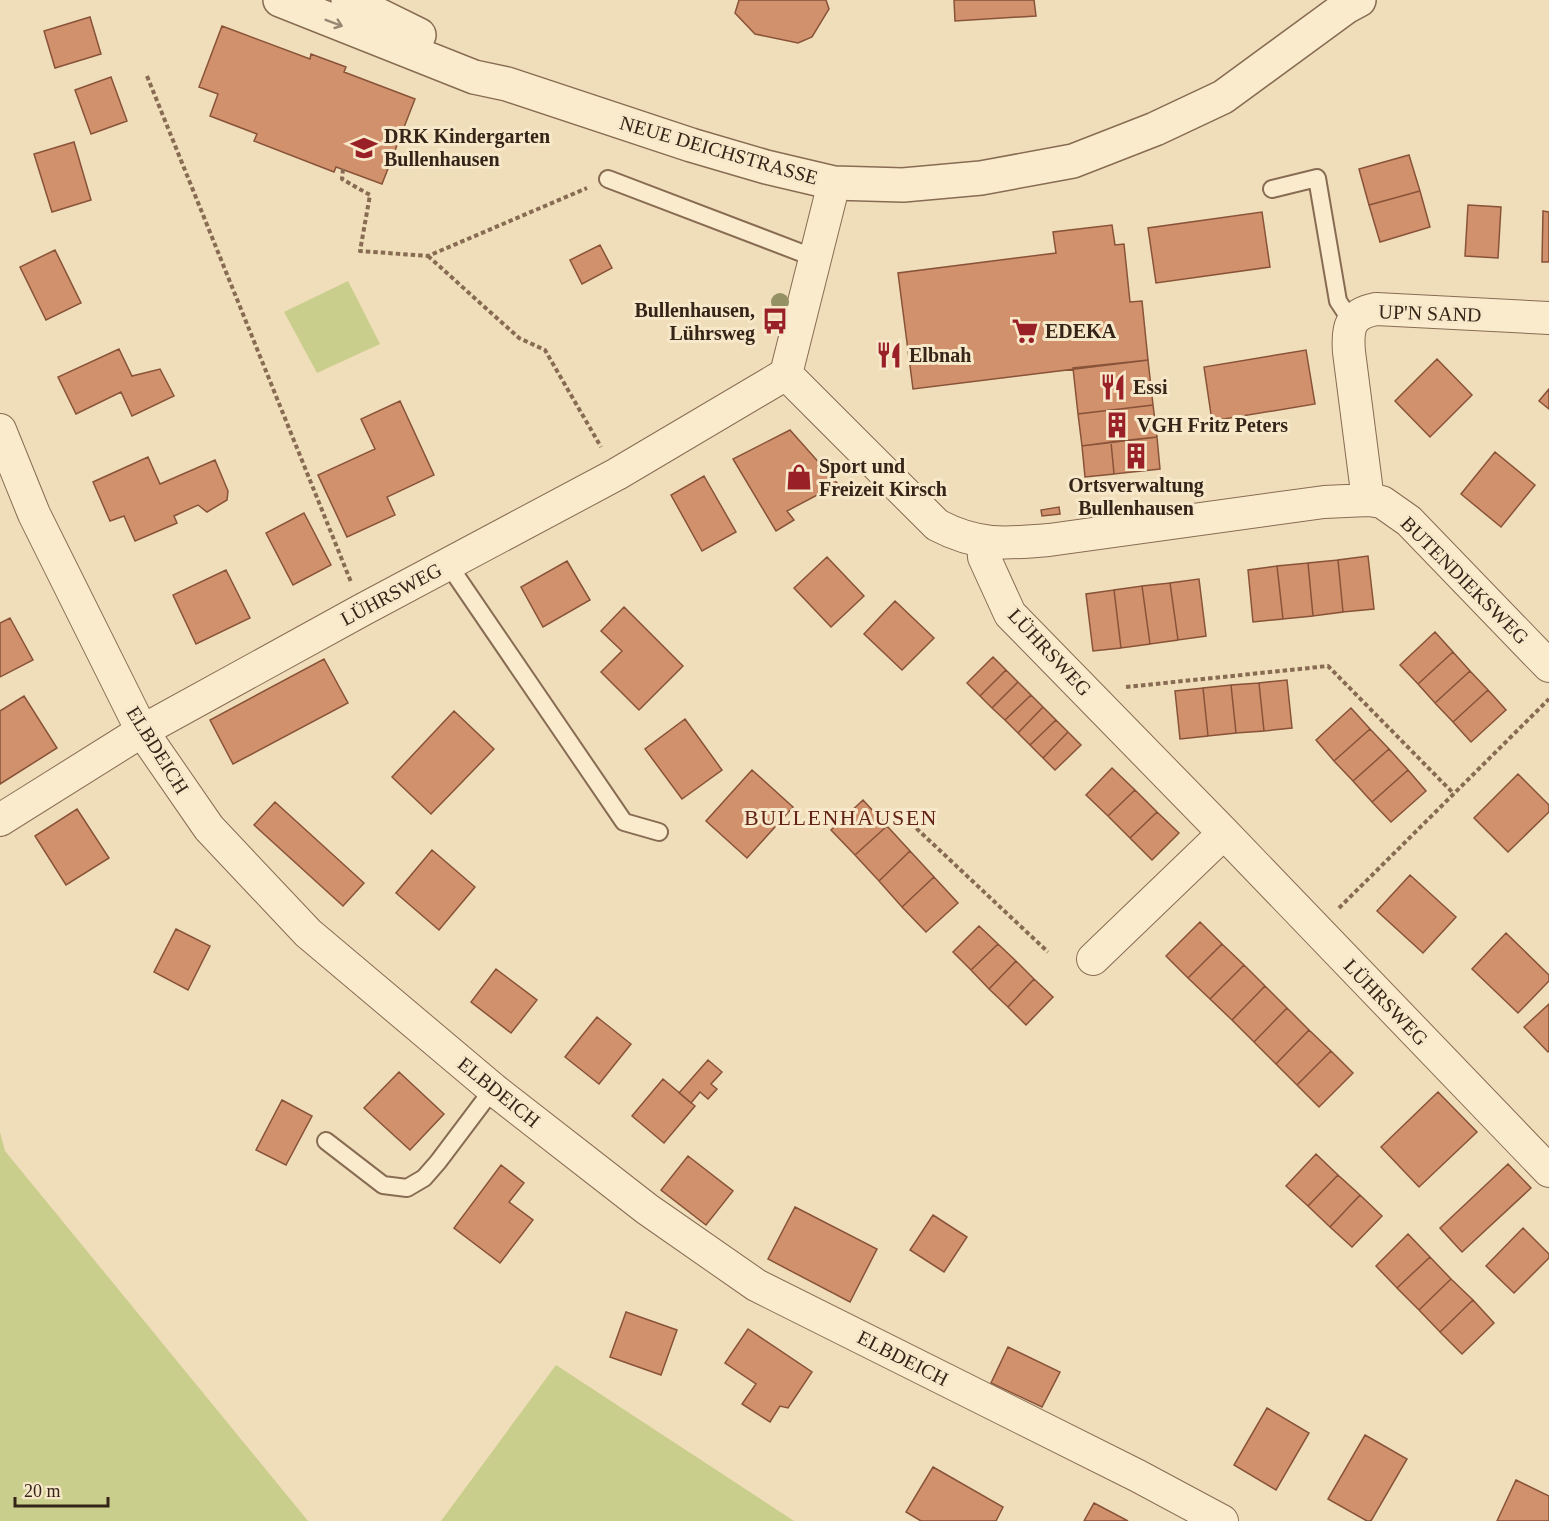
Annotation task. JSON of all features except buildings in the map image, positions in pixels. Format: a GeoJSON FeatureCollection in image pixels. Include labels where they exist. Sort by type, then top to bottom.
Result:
{"type":"FeatureCollection","features":[{"type":"Feature","properties":{"kind":"street","name":"NEUE DEICHSTRASSE"},"geometry":{"type":"LineString","coordinates":[[280,0],[474,77],[507,84],[691,146],[834,183],[903,185],[981,178],[1073,161],[1155,129],[1223,97],[1346,7],[1359,0]]}},
{"type":"Feature","properties":{"kind":"street","name":"NEUE DEICHSTRASSE"},"geometry":{"type":"LineString","coordinates":[[348,0],[479,64],[507,84]]}},
{"type":"Feature","properties":{"kind":"street"},"geometry":{"type":"LineString","coordinates":[[834,183],[786,374],[937,525],[957,535],[983,542]]}},
{"type":"Feature","properties":{"kind":"street","name":"UP'N SAND"},"geometry":{"type":"LineString","coordinates":[[1368,500],[1349,352],[1348,334],[1352,322],[1363,312],[1376,309],[1549,318]]}},
{"type":"Feature","properties":{"kind":"street","name":"LÜHRSWEG"},"geometry":{"type":"LineString","coordinates":[[0,820],[142,731],[362,609],[616,474],[786,374]]}},
{"type":"Feature","properties":{"kind":"street","name":"ELBDEICH"},"geometry":{"type":"LineString","coordinates":[[2,441],[33,514],[142,731],[209,828],[308,933],[493,1089],[647,1209],[756,1284],[1138,1476],[1222,1521]]}},
{"type":"Feature","properties":{"kind":"street","name":"BUTENDIEKSWEG"},"geometry":{"type":"LineString","coordinates":[[983,542],[1012,543],[1049,540],[1324,502],[1368,500],[1382,502],[1409,521],[1549,666]]}},
{"type":"Feature","properties":{"kind":"street","name":"LÜHRSWEG"},"geometry":{"type":"LineString","coordinates":[[983,542],[984,557],[1010,614],[1549,1171]]}},
{"type":"Feature","properties":{"kind":"street"},"geometry":{"type":"LineString","coordinates":[[1093,959],[1224,833]]}},
{"type":"Feature","properties":{"kind":"lane"},"geometry":{"type":"LineString","coordinates":[[1272,189],[1317,178],[1338,301],[1352,322]]}},
{"type":"Feature","properties":{"kind":"lane"},"geometry":{"type":"LineString","coordinates":[[608,179],[815,258]]}},
{"type":"Feature","properties":{"kind":"lane"},"geometry":{"type":"LineString","coordinates":[[448,564],[624,822],[659,832]]}},
{"type":"Feature","properties":{"kind":"lane"},"geometry":{"type":"LineString","coordinates":[[326,1141],[383,1185],[407,1188],[424,1178],[438,1162],[493,1089]]}},
{"type":"Feature","properties":{"kind":"path"},"geometry":{"type":"LineString","coordinates":[[147,76],[362,609]]}},
{"type":"Feature","properties":{"kind":"path"},"geometry":{"type":"LineString","coordinates":[[343,169],[342,179],[370,195],[360,251],[428,256],[608,179]]}},
{"type":"Feature","properties":{"kind":"path"},"geometry":{"type":"LineString","coordinates":[[428,256],[519,338],[545,350],[616,474]]}},
{"type":"Feature","properties":{"kind":"path"},"geometry":{"type":"LineString","coordinates":[[1085,691],[1328,666],[1454,794]]}},
{"type":"Feature","properties":{"kind":"path"},"geometry":{"type":"LineString","coordinates":[[1317,930],[1549,699]]}},
{"type":"Feature","properties":{"kind":"path"},"geometry":{"type":"LineString","coordinates":[[900,813],[1048,952]]}},
{"type":"Feature","properties":{"kind":"green space"},"geometry":{"type":"Polygon","coordinates":[[[348,281],[380,344],[317,373],[284,312],[348,281]]]}},
{"type":"Feature","properties":{"kind":"green space"},"geometry":{"type":"Polygon","coordinates":[[[0,1132],[5,1151],[308,1521],[0,1521],[0,1132]]]}},
{"type":"Feature","properties":{"kind":"green space"},"geometry":{"type":"Polygon","coordinates":[[[556,1365],[794,1521],[441,1521],[556,1365]]]}},
{"type":"Feature","properties":{"kind":"place","name":"DRK Kindergarten Bullenhausen"},"geometry":{"type":"Point","coordinates":[364,148]}},
{"type":"Feature","properties":{"kind":"place","name":"Bullenhausen, Lührsweg"},"geometry":{"type":"Point","coordinates":[775,321]}},
{"type":"Feature","properties":{"kind":"place","name":"EDEKA"},"geometry":{"type":"Point","coordinates":[1025,331]}},
{"type":"Feature","properties":{"kind":"place","name":"Elbnah"},"geometry":{"type":"Point","coordinates":[889,355]}},
{"type":"Feature","properties":{"kind":"place","name":"Essi"},"geometry":{"type":"Point","coordinates":[1113,387]}},
{"type":"Feature","properties":{"kind":"place","name":"VGH Fritz Peters"},"geometry":{"type":"Point","coordinates":[1117,425]}},
{"type":"Feature","properties":{"kind":"place","name":"Ortsverwaltung Bullenhausen"},"geometry":{"type":"Point","coordinates":[1136,456]}},
{"type":"Feature","properties":{"kind":"place","name":"Sport und Freizeit Kirsch"},"geometry":{"type":"Point","coordinates":[799,477]}},
{"type":"Feature","properties":{"kind":"district","name":"BULLENHAUSEN"},"geometry":{"type":"Point","coordinates":[841,817]}}]}
